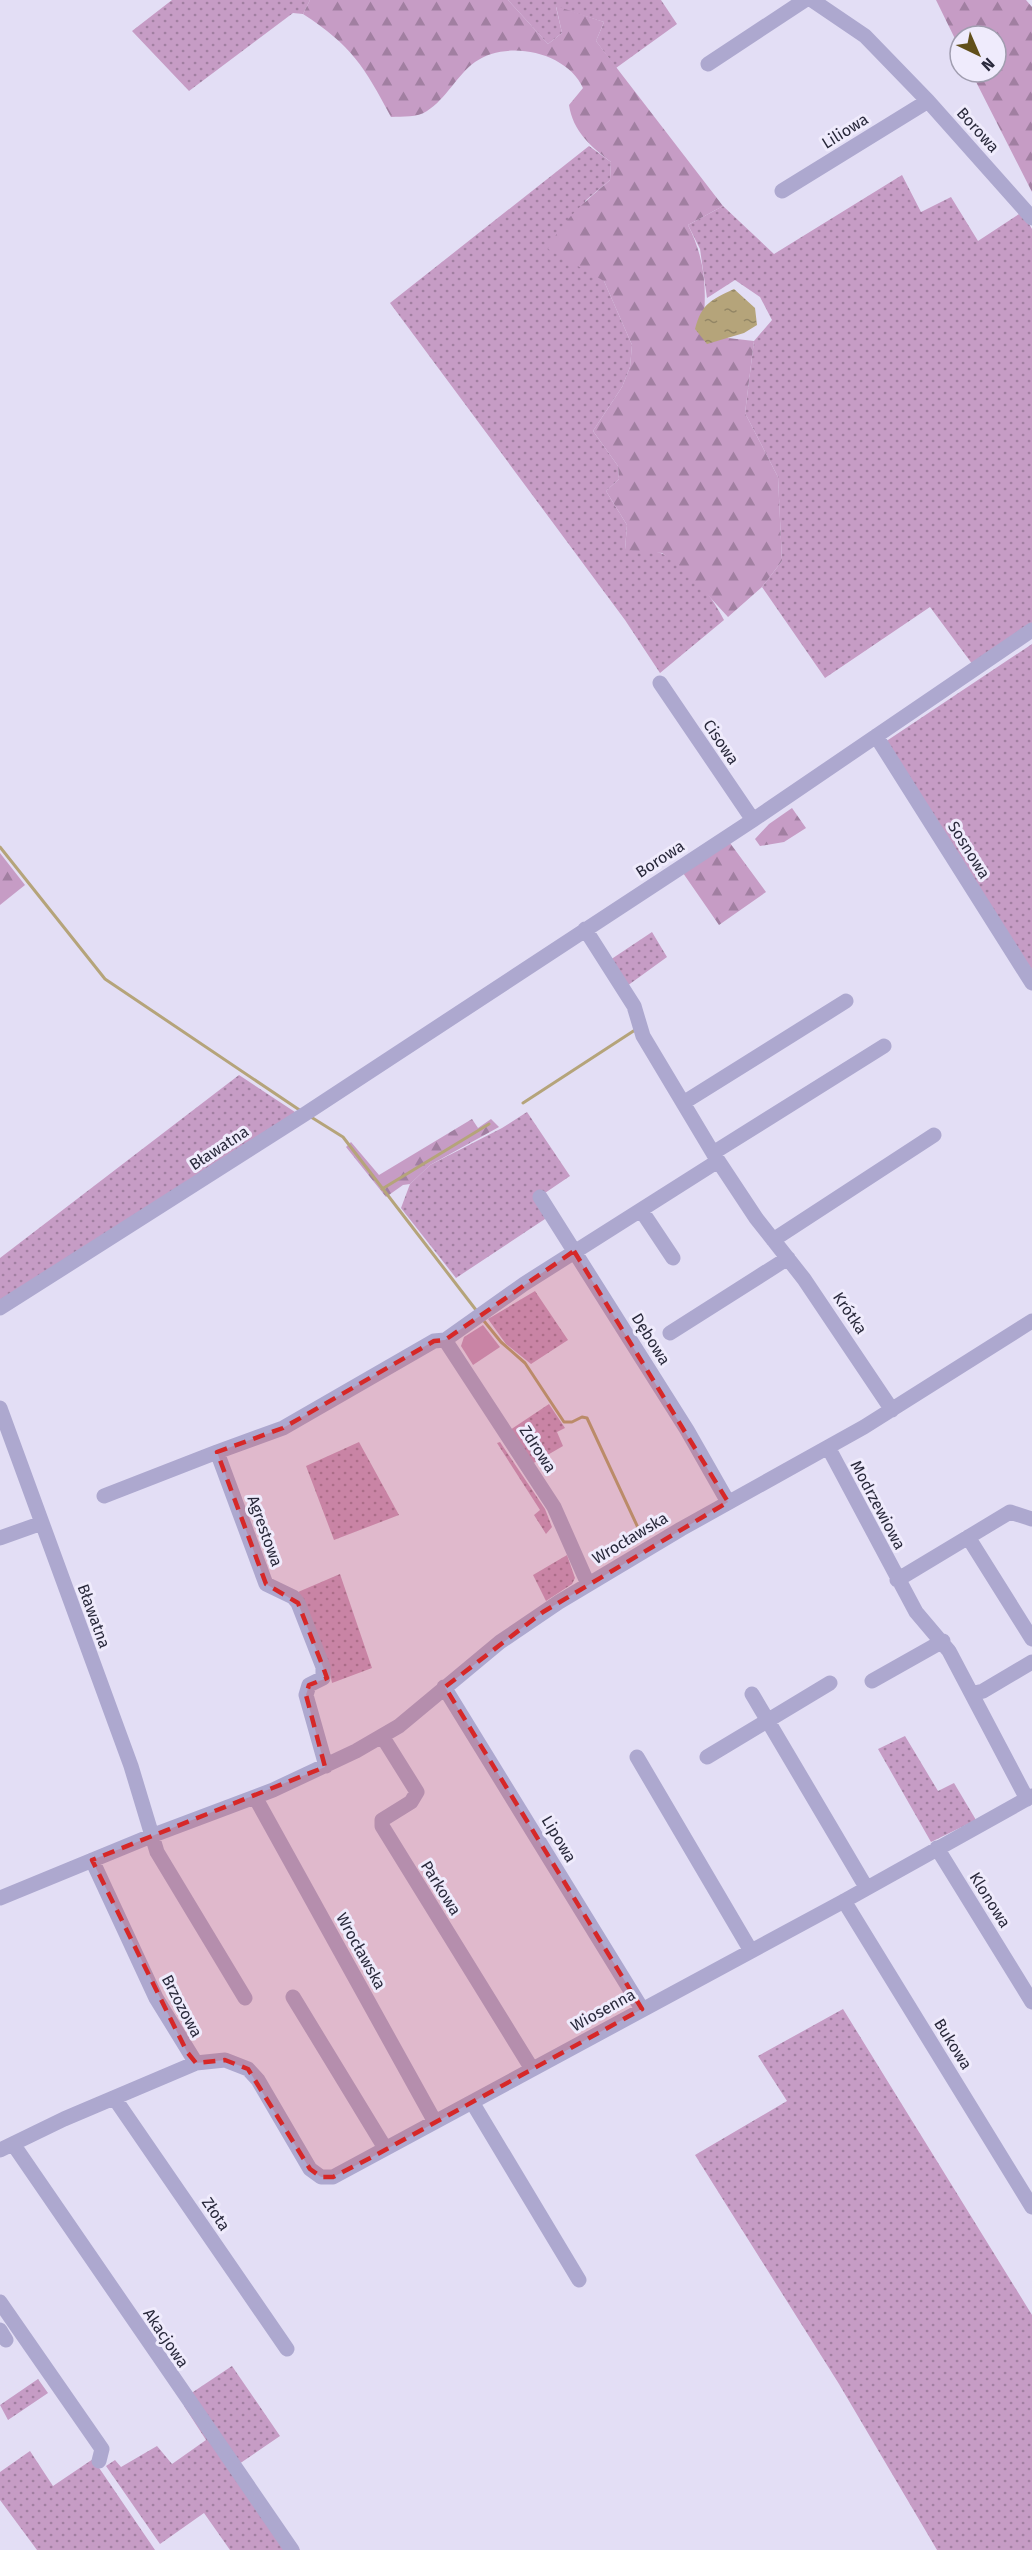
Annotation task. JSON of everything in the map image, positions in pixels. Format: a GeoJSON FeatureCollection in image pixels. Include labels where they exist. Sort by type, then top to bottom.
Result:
{"type":"FeatureCollection","features":[{"type":"Feature","properties":{"kind":"street"},"geometry":{"type":"LineString","coordinates":[[708,63],[805,0]]}},
{"type":"Feature","properties":{"kind":"street","name":"Borowa"},"geometry":{"type":"LineString","coordinates":[[812,0],[865,36],[928,101],[1032,218]]}},
{"type":"Feature","properties":{"kind":"street","name":"Liliowa"},"geometry":{"type":"LineString","coordinates":[[782,191],[928,101]]}},
{"type":"Feature","properties":{"kind":"street","name":"Borowa"},"geometry":{"type":"LineString","coordinates":[[304,1114],[753,820],[1032,630]]}},
{"type":"Feature","properties":{"kind":"street","name":"Cisowa"},"geometry":{"type":"LineString","coordinates":[[660,684],[753,820]]}},
{"type":"Feature","properties":{"kind":"street","name":"Sosnowa"},"geometry":{"type":"LineString","coordinates":[[876,736],[1032,983]]}},
{"type":"Feature","properties":{"kind":"street","name":"Krótka"},"geometry":{"type":"LineString","coordinates":[[585,929],[634,1006],[643,1036],[715,1157],[842,1333],[892,1410]]}},
{"type":"Feature","properties":{"kind":"street"},"geometry":{"type":"LineString","coordinates":[[683,1103],[846,1001]]}},
{"type":"Feature","properties":{"kind":"street"},"geometry":{"type":"LineString","coordinates":[[104,1496],[283,1428],[434,1341],[446,1340],[486,1310],[574,1251],[641,1210],[715,1157],[884,1046]]}},
{"type":"Feature","properties":{"kind":"street","name":"Bławatna"},"geometry":{"type":"LineString","coordinates":[[0,1308],[304,1114]]}},
{"type":"Feature","properties":{"kind":"street"},"geometry":{"type":"LineString","coordinates":[[773,1240],[934,1135]]}},
{"type":"Feature","properties":{"kind":"street","name":"Dębowa"},"geometry":{"type":"LineString","coordinates":[[540,1197],[687,1430],[728,1502]]}},
{"type":"Feature","properties":{"kind":"street"},"geometry":{"type":"LineString","coordinates":[[641,1210],[673,1258]]}},
{"type":"Feature","properties":{"kind":"street"},"geometry":{"type":"LineString","coordinates":[[670,1332],[788,1258]]}},
{"type":"Feature","properties":{"kind":"street","name":"Wrocławska"},"geometry":{"type":"LineString","coordinates":[[0,1898],[151,1836],[255,1797],[326,1766],[382,1736],[406,1720],[500,1642],[588,1584],[892,1410],[1032,1321]]}},
{"type":"Feature","properties":{"kind":"street","name":"Zdrowa"},"geometry":{"type":"LineString","coordinates":[[446,1340],[554,1507],[588,1584]]}},
{"type":"Feature","properties":{"kind":"street","name":"Bławatna"},"geometry":{"type":"LineString","coordinates":[[0,1408],[131,1766],[151,1836]]}},
{"type":"Feature","properties":{"kind":"street","name":"Modrzewiowa"},"geometry":{"type":"LineString","coordinates":[[828,1447],[897,1580],[916,1612],[943,1641],[1030,1797]]}},
{"type":"Feature","properties":{"kind":"street","name":"Agrestowa"},"geometry":{"type":"LineString","coordinates":[[217,1452],[266,1584],[293,1597],[298,1603],[323,1667],[324,1678],[309,1685],[306,1695],[326,1766]]}},
{"type":"Feature","properties":{"kind":"street","name":"Modrzewiowa"},"geometry":{"type":"LineString","coordinates":[[897,1580],[1010,1512],[1032,1519]]}},
{"type":"Feature","properties":{"kind":"street"},"geometry":{"type":"LineString","coordinates":[[0,1538],[42,1523]]}},
{"type":"Feature","properties":{"kind":"street"},"geometry":{"type":"LineString","coordinates":[[968,1537],[1032,1639]]}},
{"type":"Feature","properties":{"kind":"street"},"geometry":{"type":"LineString","coordinates":[[872,1681],[943,1641]]}},
{"type":"Feature","properties":{"kind":"street"},"geometry":{"type":"LineString","coordinates":[[972,1694],[983,1691],[1032,1662]]}},
{"type":"Feature","properties":{"kind":"street"},"geometry":{"type":"LineString","coordinates":[[707,1757],[830,1683]]}},
{"type":"Feature","properties":{"kind":"street","name":"Lipowa"},"geometry":{"type":"LineString","coordinates":[[444,1687],[642,2009]]}},
{"type":"Feature","properties":{"kind":"street"},"geometry":{"type":"LineString","coordinates":[[752,1694],[866,1887]]}},
{"type":"Feature","properties":{"kind":"street","name":"Parkowa"},"geometry":{"type":"LineString","coordinates":[[382,1736],[417,1792],[411,1802],[382,1820],[382,1826],[532,2069]]}},
{"type":"Feature","properties":{"kind":"street"},"geometry":{"type":"LineString","coordinates":[[637,1757],[751,1951]]}},
{"type":"Feature","properties":{"kind":"street","name":"Wrocławska"},"geometry":{"type":"LineString","coordinates":[[255,1797],[435,2122]]}},
{"type":"Feature","properties":{"kind":"street","name":"Wiosenna"},"geometry":{"type":"LineString","coordinates":[[321,2177],[333,2177],[844,1901],[1030,1797]]}},
{"type":"Feature","properties":{"kind":"street"},"geometry":{"type":"LineString","coordinates":[[151,1836],[157,1852],[245,1998]]}},
{"type":"Feature","properties":{"kind":"street","name":"Klonowa"},"geometry":{"type":"LineString","coordinates":[[937,1848],[1032,2002]]}},
{"type":"Feature","properties":{"kind":"street","name":"Brzozowa"},"geometry":{"type":"LineString","coordinates":[[92,1860],[156,1998],[196,2063],[225,2060],[248,2068],[258,2080],[310,2169],[321,2177]]}},
{"type":"Feature","properties":{"kind":"street","name":"Bukowa"},"geometry":{"type":"LineString","coordinates":[[844,1901],[1032,2207]]}},
{"type":"Feature","properties":{"kind":"street"},"geometry":{"type":"LineString","coordinates":[[293,1997],[385,2148]]}},
{"type":"Feature","properties":{"kind":"street","name":"Akacjowa"},"geometry":{"type":"LineString","coordinates":[[196,2063],[6,2147],[292,2550]]}},
{"type":"Feature","properties":{"kind":"street","name":"Złota"},"geometry":{"type":"LineString","coordinates":[[115,2099],[287,2349]]}},
{"type":"Feature","properties":{"kind":"street"},"geometry":{"type":"LineString","coordinates":[[472,2102],[579,2280]]}},
{"type":"Feature","properties":{"kind":"street"},"geometry":{"type":"LineString","coordinates":[[0,2302],[16,2324],[102,2449],[99,2461],[18,2341],[16,2324]]}},
{"type":"Feature","properties":{"kind":"highlighted area"},"geometry":{"type":"Polygon","coordinates":[[[574,1251],[728,1502],[543,1612],[445,1687],[642,2009],[333,2177],[321,2177],[310,2169],[248,2069],[225,2060],[196,2063],[187,2052],[92,1860],[325,1767],[306,1695],[309,1685],[327,1678],[298,1603],[266,1584],[217,1452],[283,1428],[434,1341],[445,1340],[574,1251]]]}},
{"type":"Feature","properties":{"kind":"green space"},"geometry":{"type":"Polygon","coordinates":[[[172,0],[310,0],[303,14],[293,13],[189,91],[132,31],[172,0]]]}},
{"type":"Feature","properties":{"kind":"green space"},"geometry":{"type":"Polygon","coordinates":[[[310,0],[508,0],[548,44],[562,33],[556,6],[604,22],[596,41],[723,206],[688,225],[699,252],[704,279],[705,306],[702,335],[754,341],[745,413],[778,477],[782,561],[762,587],[728,617],[684,569],[662,553],[625,550],[627,525],[606,491],[619,479],[618,466],[593,431],[622,387],[630,367],[632,345],[604,281],[548,249],[567,220],[610,180],[611,162],[596,150],[574,123],[569,105],[583,88],[575,76],[550,58],[535,53],[503,51],[475,62],[427,111],[414,116],[391,117],[373,84],[355,58],[334,36],[303,14],[310,0]]]}},
{"type":"Feature","properties":{"kind":"green space"},"geometry":{"type":"Polygon","coordinates":[[[508,0],[661,0],[677,24],[616,68],[596,41],[604,22],[556,7],[562,33],[548,44],[508,0]]]}},
{"type":"Feature","properties":{"kind":"green space"},"geometry":{"type":"Polygon","coordinates":[[[936,0],[1026,0],[1032,7],[1032,192],[977,84],[1008,84],[1008,24],[948,24],[936,0]]]}},
{"type":"Feature","properties":{"kind":"green space"},"geometry":{"type":"Polygon","coordinates":[[[589,146],[611,162],[610,180],[585,201],[604,281],[632,345],[630,367],[622,387],[593,431],[618,466],[619,479],[606,491],[627,525],[625,549],[654,551],[672,559],[698,582],[724,620],[660,673],[625,620],[390,303],[589,146]]]}},
{"type":"Feature","properties":{"kind":"green space"},"geometry":{"type":"Polygon","coordinates":[[[902,175],[921,212],[951,197],[978,241],[1022,212],[1032,229],[1032,624],[973,665],[930,607],[825,678],[762,587],[782,561],[778,477],[745,413],[754,341],[772,320],[760,297],[735,280],[707,298],[700,249],[688,225],[723,206],[774,254],[902,175]]]}},
{"type":"Feature","properties":{"kind":"green space"},"geometry":{"type":"Polygon","coordinates":[[[1032,644],[1032,970],[885,742],[1032,644]]]}},
{"type":"Feature","properties":{"kind":"green space"},"geometry":{"type":"Polygon","coordinates":[[[792,808],[806,828],[784,842],[760,846],[755,839],[769,824],[792,808]]]}},
{"type":"Feature","properties":{"kind":"green space"},"geometry":{"type":"Polygon","coordinates":[[[730,843],[766,892],[719,925],[683,873],[730,843]]]}},
{"type":"Feature","properties":{"kind":"green space"},"geometry":{"type":"Polygon","coordinates":[[[0,853],[25,885],[0,905],[0,853]]]}},
{"type":"Feature","properties":{"kind":"green space"},"geometry":{"type":"Polygon","coordinates":[[[652,932],[667,957],[627,986],[610,960],[652,932]]]}},
{"type":"Feature","properties":{"kind":"green space"},"geometry":{"type":"Polygon","coordinates":[[[239,1075],[298,1114],[0,1304],[0,1258],[239,1075]]]}},
{"type":"Feature","properties":{"kind":"green space"},"geometry":{"type":"Polygon","coordinates":[[[527,1112],[570,1176],[542,1195],[548,1217],[456,1278],[401,1208],[410,1184],[430,1165],[502,1128],[527,1112]]]}},
{"type":"Feature","properties":{"kind":"green space"},"geometry":{"type":"Polygon","coordinates":[[[472,1119],[478,1128],[491,1119],[499,1127],[430,1165],[410,1184],[403,1185],[386,1197],[346,1147],[351,1142],[379,1175],[472,1119]]]}},
{"type":"Feature","properties":{"kind":"green space"},"geometry":{"type":"Polygon","coordinates":[[[535,1291],[568,1340],[531,1364],[506,1344],[488,1319],[535,1291]]]}},
{"type":"Feature","properties":{"kind":"green space"},"geometry":{"type":"Polygon","coordinates":[[[483,1325],[500,1347],[473,1365],[461,1346],[464,1337],[483,1325]]]}},
{"type":"Feature","properties":{"kind":"green space"},"geometry":{"type":"Polygon","coordinates":[[[549,1404],[565,1428],[557,1432],[563,1446],[532,1464],[510,1430],[549,1404]]]}},
{"type":"Feature","properties":{"kind":"green space"},"geometry":{"type":"Polygon","coordinates":[[[359,1442],[399,1515],[334,1540],[306,1466],[359,1442]]]}},
{"type":"Feature","properties":{"kind":"green space"},"geometry":{"type":"Polygon","coordinates":[[[500,1442],[545,1509],[552,1527],[546,1534],[534,1515],[540,1510],[497,1443],[500,1442]]]}},
{"type":"Feature","properties":{"kind":"green space"},"geometry":{"type":"Polygon","coordinates":[[[567,1555],[575,1578],[572,1584],[546,1601],[533,1575],[567,1555]]]}},
{"type":"Feature","properties":{"kind":"green space"},"geometry":{"type":"Polygon","coordinates":[[[340,1574],[372,1668],[332,1683],[329,1669],[298,1592],[340,1574]]]}},
{"type":"Feature","properties":{"kind":"green space"},"geometry":{"type":"Polygon","coordinates":[[[905,1736],[938,1791],[954,1783],[976,1820],[931,1842],[878,1749],[905,1736]]]}},
{"type":"Feature","properties":{"kind":"green space"},"geometry":{"type":"Polygon","coordinates":[[[843,2009],[1032,2315],[1032,2550],[937,2550],[839,2384],[695,2155],[787,2101],[758,2056],[843,2009]]]}},
{"type":"Feature","properties":{"kind":"green space"},"geometry":{"type":"Polygon","coordinates":[[[232,2366],[280,2436],[239,2464],[300,2550],[230,2550],[204,2513],[160,2544],[106,2466],[115,2460],[121,2467],[157,2446],[172,2464],[206,2440],[184,2406],[194,2399],[190,2394],[232,2366]]]}},
{"type":"Feature","properties":{"kind":"green space"},"geometry":{"type":"Polygon","coordinates":[[[38,2379],[48,2393],[8,2420],[0,2405],[38,2379]]]}},
{"type":"Feature","properties":{"kind":"green space"},"geometry":{"type":"Polygon","coordinates":[[[30,2451],[53,2486],[93,2459],[155,2550],[37,2550],[0,2500],[0,2472],[30,2451]]]}},
{"type":"Feature","properties":{"kind":"water"},"geometry":{"type":"Polygon","coordinates":[[[734,289],[755,308],[757,325],[744,333],[707,344],[695,329],[701,313],[708,303],[734,289]]]}},
{"type":"Feature","properties":{"kind":"waterway"},"geometry":{"type":"LineString","coordinates":[[0,847],[105,979],[301,1111]]}},
{"type":"Feature","properties":{"kind":"waterway"},"geometry":{"type":"LineString","coordinates":[[523,1103],[635,1030]]}},
{"type":"Feature","properties":{"kind":"waterway"},"geometry":{"type":"LineString","coordinates":[[311,1117],[343,1137],[476,1310]]}},
{"type":"Feature","properties":{"kind":"waterway"},"geometry":{"type":"LineString","coordinates":[[382,1189],[489,1124]]}},
{"type":"Feature","properties":{"kind":"waterway"},"geometry":{"type":"LineString","coordinates":[[484,1321],[501,1342],[525,1363],[564,1422],[572,1422],[582,1417],[587,1418],[640,1532]]}}]}
